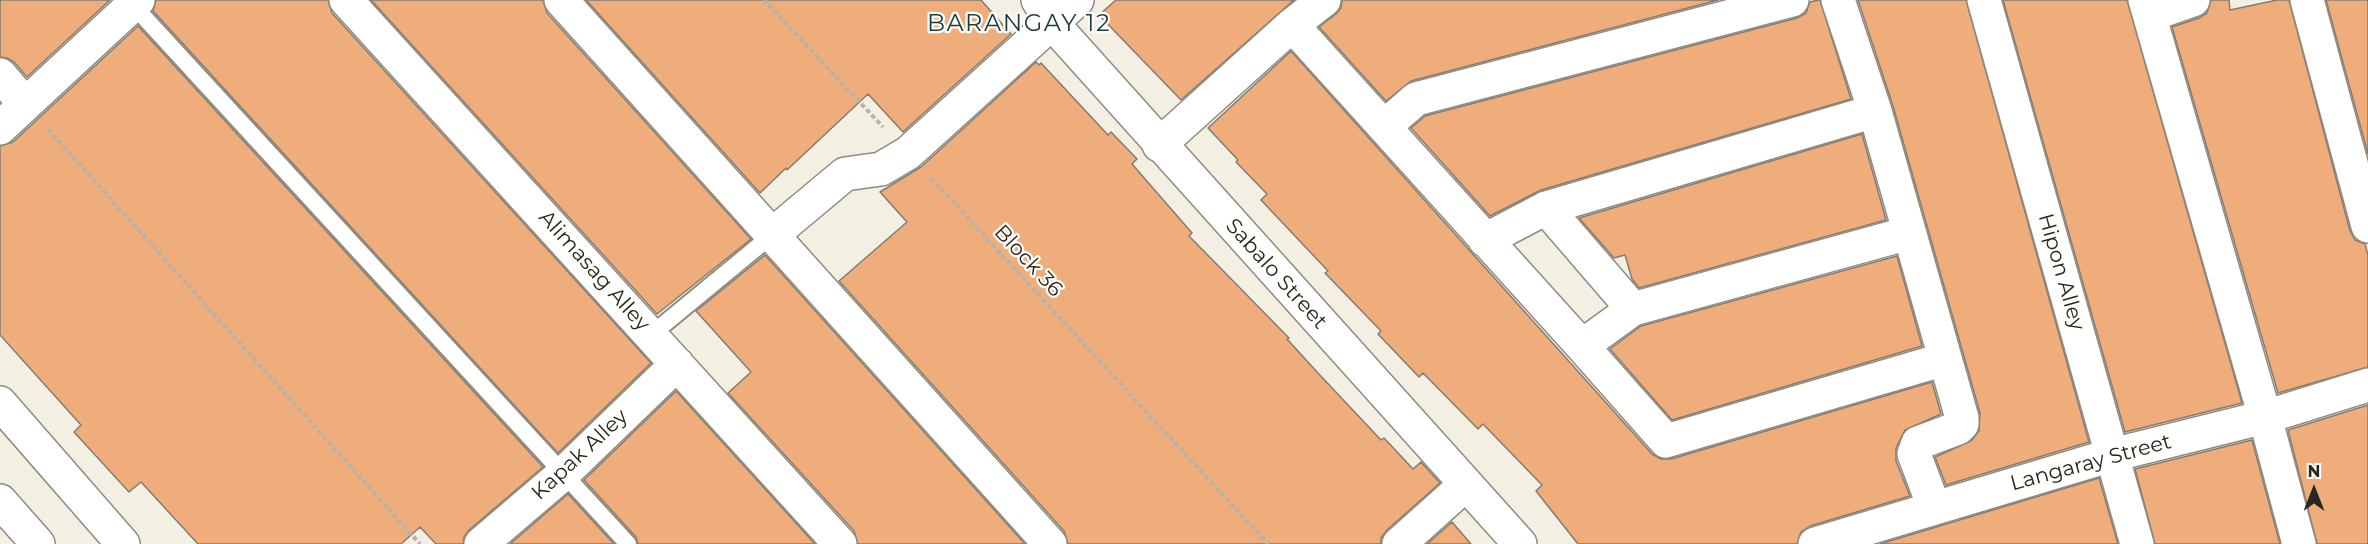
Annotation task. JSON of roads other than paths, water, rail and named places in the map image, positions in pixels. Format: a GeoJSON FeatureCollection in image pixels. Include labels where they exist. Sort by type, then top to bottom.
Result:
{"type":"FeatureCollection","features":[{"type":"Feature","properties":{"kind":"street","name":"Alimasag Alley"},"geometry":{"type":"LineString","coordinates":[[346,0],[652,334],[840,544]]}},
{"type":"Feature","properties":{"kind":"street"},"geometry":{"type":"LineString","coordinates":[[561,0],[1050,544]]}},
{"type":"Feature","properties":{"kind":"street"},"geometry":{"type":"LineString","coordinates":[[772,236],[845,174],[881,169],[909,153],[1045,12],[1077,0]]}},
{"type":"Feature","properties":{"kind":"street"},"geometry":{"type":"LineString","coordinates":[[1159,144],[1292,24],[1324,0]]}},
{"type":"Feature","properties":{"kind":"street"},"geometry":{"type":"LineString","coordinates":[[1384,127],[1416,99],[1792,0]]}},
{"type":"Feature","properties":{"kind":"street"},"geometry":{"type":"LineString","coordinates":[[1838,0],[1875,111],[1962,423],[1958,428],[1918,443],[1914,454],[1934,507]]}},
{"type":"Feature","properties":{"kind":"street","name":"Hipon Alley"},"geometry":{"type":"LineString","coordinates":[[1984,0],[2137,544]]}},
{"type":"Feature","properties":{"kind":"street"},"geometry":{"type":"LineString","coordinates":[[2193,0],[2148,8],[2265,417],[2298,544]]}},
{"type":"Feature","properties":{"kind":"street"},"geometry":{"type":"LineString","coordinates":[[2307,0],[2368,226]]}},
{"type":"Feature","properties":{"kind":"street"},"geometry":{"type":"LineString","coordinates":[[0,128],[135,2]]}},
{"type":"Feature","properties":{"kind":"street","name":"Sabalo Street"},"geometry":{"type":"LineString","coordinates":[[1045,12],[1159,144],[1520,544]]}},
{"type":"Feature","properties":{"kind":"street"},"geometry":{"type":"LineString","coordinates":[[1292,24],[1666,441],[1945,359]]}},
{"type":"Feature","properties":{"kind":"street"},"geometry":{"type":"LineString","coordinates":[[0,75],[25,104]]}},
{"type":"Feature","properties":{"kind":"street"},"geometry":{"type":"LineString","coordinates":[[1485,240],[1546,208],[1875,111]]}},
{"type":"Feature","properties":{"kind":"street"},"geometry":{"type":"LineString","coordinates":[[1546,208],[1633,309]]}},
{"type":"Feature","properties":{"kind":"street"},"geometry":{"type":"LineString","coordinates":[[1582,346],[1633,309],[1909,233]]}},
{"type":"Feature","properties":{"kind":"street","name":"Kapak Alley"},"geometry":{"type":"LineString","coordinates":[[481,544],[563,474],[677,363]]}},
{"type":"Feature","properties":{"kind":"street","name":"Langaray Street"},"geometry":{"type":"LineString","coordinates":[[1815,544],[2112,455],[2265,417],[2368,385]]}},
{"type":"Feature","properties":{"kind":"street"},"geometry":{"type":"LineString","coordinates":[[0,403],[123,544]]}},
{"type":"Feature","properties":{"kind":"street"},"geometry":{"type":"LineString","coordinates":[[1399,544],[1465,485]]}},
{"type":"Feature","properties":{"kind":"street"},"geometry":{"type":"LineString","coordinates":[[0,501],[38,544]]}},
{"type":"Feature","properties":{"kind":"lane"},"geometry":{"type":"LineString","coordinates":[[135,2],[628,544]]}},
{"type":"Feature","properties":{"kind":"lane"},"geometry":{"type":"LineString","coordinates":[[652,334],[772,236]]}},
{"type":"Feature","properties":{"kind":"district","name":"BARANGAY 12"},"geometry":{"type":"Point","coordinates":[1019,24]}}]}
